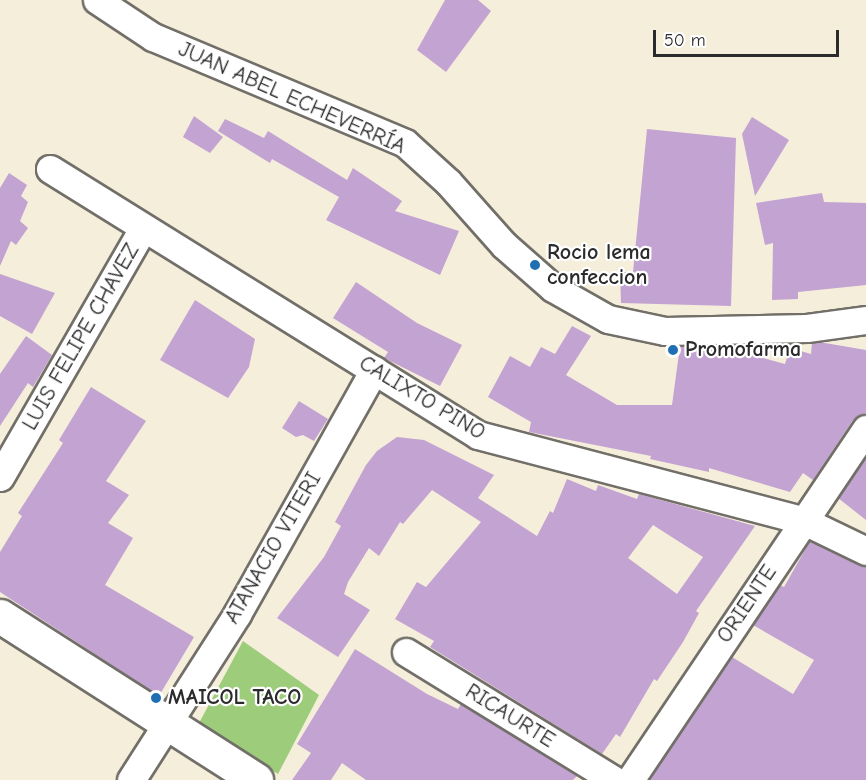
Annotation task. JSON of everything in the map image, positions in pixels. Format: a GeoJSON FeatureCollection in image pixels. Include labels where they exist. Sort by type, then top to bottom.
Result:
{"type":"FeatureCollection","features":[{"type":"Feature","properties":{"kind":"street","name":"JUAN ABEL ECHEVERRÍA"},"geometry":{"type":"LineString","coordinates":[[97,0],[153,37],[405,143],[448,182],[504,245],[553,288],[608,319],[665,331],[807,328],[866,320]]}},
{"type":"Feature","properties":{"kind":"street","name":"CALIXTO PINO"},"geometry":{"type":"LineString","coordinates":[[50,169],[478,435],[500,444],[802,520],[866,551]]}},
{"type":"Feature","properties":{"kind":"street","name":"LUIS FELIPE CHAVEZ"},"geometry":{"type":"LineString","coordinates":[[0,477],[143,228]]}},
{"type":"Feature","properties":{"kind":"street","name":"ATANACIO VITERI"},"geometry":{"type":"LineString","coordinates":[[131,780],[237,614],[374,370]]}},
{"type":"Feature","properties":{"kind":"street","name":"ORIENTE"},"geometry":{"type":"LineString","coordinates":[[630,780],[802,520],[866,429]]}},
{"type":"Feature","properties":{"kind":"street"},"geometry":{"type":"LineString","coordinates":[[0,616],[256,780]]}},
{"type":"Feature","properties":{"kind":"street","name":"RICAURTE"},"geometry":{"type":"LineString","coordinates":[[406,651],[614,780]]}},
{"type":"Feature","properties":{"kind":"green space"},"geometry":{"type":"Polygon","coordinates":[[[243,641],[319,695],[278,774],[198,725],[243,641]]]}},
{"type":"Feature","properties":{"kind":"building"},"geometry":{"type":"Polygon","coordinates":[[[445,0],[478,0],[491,11],[446,72],[417,50],[445,0]]]}},
{"type":"Feature","properties":{"kind":"building"},"geometry":{"type":"Polygon","coordinates":[[[194,116],[223,137],[210,153],[183,137],[194,116]]]}},
{"type":"Feature","properties":{"kind":"building"},"geometry":{"type":"Polygon","coordinates":[[[752,117],[789,140],[755,196],[742,134],[752,117]]]}},
{"type":"Feature","properties":{"kind":"building"},"geometry":{"type":"Polygon","coordinates":[[[225,119],[264,138],[268,131],[347,180],[353,168],[402,201],[395,211],[459,231],[440,275],[326,220],[339,197],[272,159],[270,163],[218,131],[225,119]]]}},
{"type":"Feature","properties":{"kind":"building"},"geometry":{"type":"Polygon","coordinates":[[[647,129],[736,138],[731,306],[621,303],[620,272],[633,272],[647,129]]]}},
{"type":"Feature","properties":{"kind":"building"},"geometry":{"type":"Polygon","coordinates":[[[9,173],[27,185],[21,196],[28,202],[20,221],[28,228],[16,245],[11,241],[0,266],[0,188],[9,173]]]}},
{"type":"Feature","properties":{"kind":"building"},"geometry":{"type":"Polygon","coordinates":[[[822,193],[824,202],[866,203],[866,285],[798,292],[798,299],[772,300],[773,243],[765,245],[756,203],[822,193]]]}},
{"type":"Feature","properties":{"kind":"building"},"geometry":{"type":"Polygon","coordinates":[[[0,274],[55,293],[32,334],[0,316],[0,274]]]}},
{"type":"Feature","properties":{"kind":"building"},"geometry":{"type":"Polygon","coordinates":[[[356,282],[417,323],[462,345],[440,386],[384,358],[388,352],[333,318],[356,282]]]}},
{"type":"Feature","properties":{"kind":"building"},"geometry":{"type":"Polygon","coordinates":[[[195,300],[255,339],[249,367],[228,398],[160,360],[195,300]]]}},
{"type":"Feature","properties":{"kind":"building"},"geometry":{"type":"Polygon","coordinates":[[[572,326],[591,336],[566,375],[617,405],[672,405],[680,346],[734,345],[733,350],[785,364],[790,348],[811,354],[812,343],[819,342],[866,350],[866,413],[853,420],[813,480],[803,473],[790,492],[709,468],[709,472],[650,459],[651,456],[529,432],[531,422],[488,397],[510,356],[530,367],[541,347],[555,354],[572,326]]]}},
{"type":"Feature","properties":{"kind":"building"},"geometry":{"type":"Polygon","coordinates":[[[26,336],[52,355],[33,387],[28,383],[0,426],[0,374],[26,336]]]}},
{"type":"Feature","properties":{"kind":"building"},"geometry":{"type":"Polygon","coordinates":[[[91,387],[146,421],[106,481],[129,495],[108,523],[133,538],[105,585],[194,637],[159,696],[0,592],[0,552],[22,516],[18,513],[63,443],[59,440],[91,387]]]}},
{"type":"Feature","properties":{"kind":"building"},"geometry":{"type":"Polygon","coordinates":[[[299,401],[328,419],[314,441],[303,435],[296,437],[282,428],[299,401]]]}},
{"type":"Feature","properties":{"kind":"building"},"geometry":{"type":"Polygon","coordinates":[[[397,437],[424,440],[494,475],[478,498],[537,536],[550,511],[553,513],[567,479],[596,491],[598,485],[637,499],[639,494],[755,526],[696,611],[699,613],[683,642],[657,681],[654,679],[620,737],[616,734],[602,754],[430,647],[434,641],[395,619],[417,582],[426,587],[481,522],[432,490],[403,524],[400,522],[379,556],[369,548],[348,582],[344,594],[370,610],[338,657],[277,618],[324,557],[341,526],[335,522],[366,465],[377,451],[397,437]],[[653,525],[628,558],[677,594],[703,557],[653,525]]]}},
{"type":"Feature","properties":{"kind":"building"},"geometry":{"type":"Polygon","coordinates":[[[866,457],[866,520],[838,498],[866,457]]]}},
{"type":"Feature","properties":{"kind":"building"},"geometry":{"type":"Polygon","coordinates":[[[810,541],[866,567],[866,780],[649,780],[732,657],[793,694],[814,660],[753,625],[780,585],[784,587],[810,541]]]}},
{"type":"Feature","properties":{"kind":"building"},"geometry":{"type":"Polygon","coordinates":[[[355,649],[427,694],[458,709],[461,704],[577,776],[573,780],[366,780],[342,763],[331,780],[292,780],[311,753],[297,744],[355,649]]]}},
{"type":"Feature","properties":{"kind":"place","name":"Rocio lema confeccion"},"geometry":{"type":"Point","coordinates":[535,265]}},
{"type":"Feature","properties":{"kind":"place","name":"Promofarma"},"geometry":{"type":"Point","coordinates":[673,350]}},
{"type":"Feature","properties":{"kind":"place","name":"MAICOL TACO"},"geometry":{"type":"Point","coordinates":[156,698]}}]}
